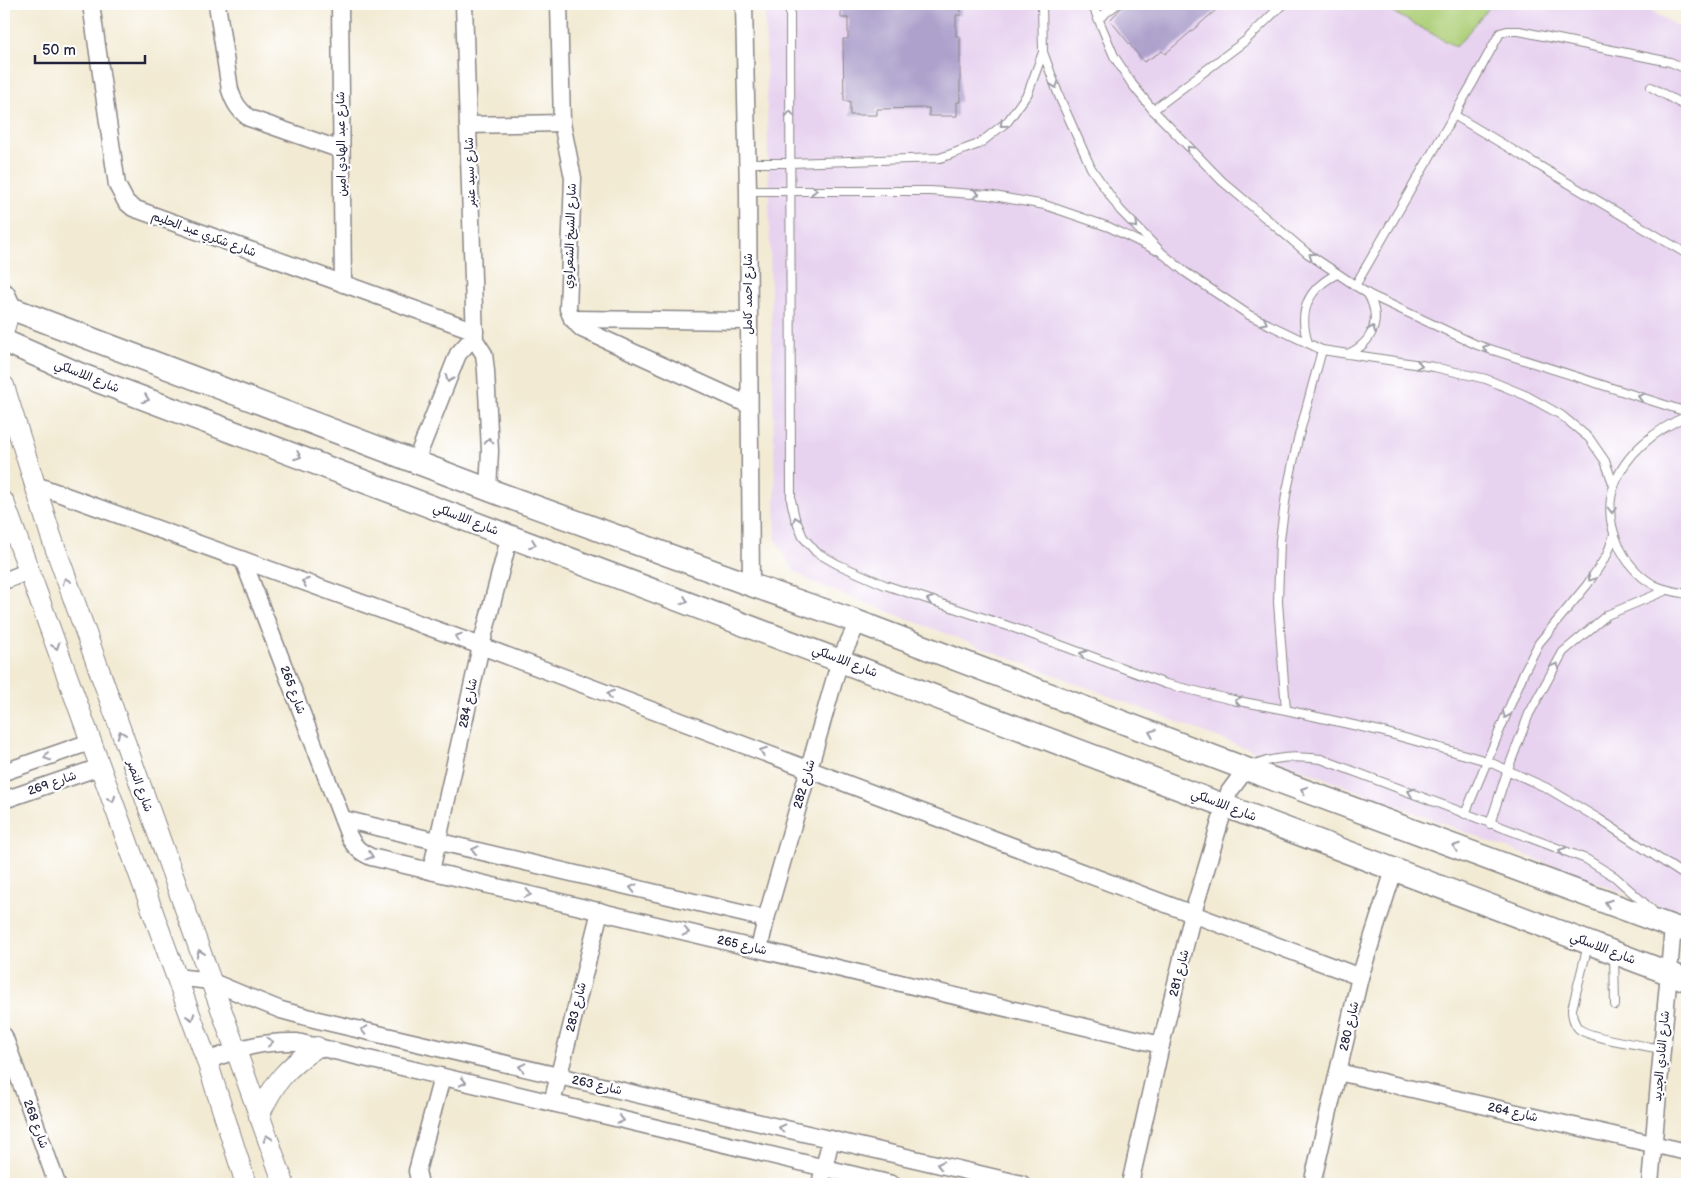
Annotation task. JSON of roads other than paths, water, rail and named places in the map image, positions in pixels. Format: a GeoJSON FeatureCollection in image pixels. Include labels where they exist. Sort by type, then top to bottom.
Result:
{"type":"FeatureCollection","features":[{"type":"Feature","properties":{"kind":"main road"},"geometry":{"type":"LineString","coordinates":[[7,302],[95,340],[415,463],[750,585],[858,622],[1246,769],[1680,929]]}},
{"type":"Feature","properties":{"kind":"main road"},"geometry":{"type":"LineString","coordinates":[[79,374],[84,355],[95,340]]}},
{"type":"Feature","properties":{"kind":"main road","name":"شارع اللاسلكي"},"geometry":{"type":"LineString","coordinates":[[4,341],[79,374],[1678,976]]}},
{"type":"Feature","properties":{"kind":"street","name":"شارع شكري عبد الحليم"},"geometry":{"type":"LineString","coordinates":[[91,4],[117,185],[126,202],[142,212],[343,284],[475,335]]}},
{"type":"Feature","properties":{"kind":"street"},"geometry":{"type":"LineString","coordinates":[[217,4],[230,90],[233,101],[240,111],[249,118],[341,150]]}},
{"type":"Feature","properties":{"kind":"street","name":"شارع عبد الهادي امين"},"geometry":{"type":"LineString","coordinates":[[340,4],[343,284]]}},
{"type":"Feature","properties":{"kind":"street","name":"شارع سيد عنبر"},"geometry":{"type":"LineString","coordinates":[[464,4],[475,335],[484,354],[486,371],[490,443],[488,490]]}},
{"type":"Feature","properties":{"kind":"street","name":"شارع الشيخ الشعراوي"},"geometry":{"type":"LineString","coordinates":[[558,4],[562,123],[573,178],[568,309],[572,319]]}},
{"type":"Feature","properties":{"kind":"street","name":"شارع احمد كامل"},"geometry":{"type":"LineString","coordinates":[[744,4],[748,190],[750,585]]}},
{"type":"Feature","properties":{"kind":"street"},"geometry":{"type":"LineString","coordinates":[[468,125],[562,123]]}},
{"type":"Feature","properties":{"kind":"street"},"geometry":{"type":"LineString","coordinates":[[4,330],[7,302]]}},
{"type":"Feature","properties":{"kind":"street"},"geometry":{"type":"LineString","coordinates":[[572,319],[748,321]]}},
{"type":"Feature","properties":{"kind":"street"},"geometry":{"type":"LineString","coordinates":[[572,319],[582,329],[749,405]]}},
{"type":"Feature","properties":{"kind":"street"},"geometry":{"type":"LineString","coordinates":[[415,463],[458,354],[475,335]]}},
{"type":"Feature","properties":{"kind":"street","name":"شارع النصر"},"geometry":{"type":"LineString","coordinates":[[4,386],[33,484],[60,563],[284,1184]]}},
{"type":"Feature","properties":{"kind":"street"},"geometry":{"type":"LineString","coordinates":[[33,484],[481,646],[1360,977]]}},
{"type":"Feature","properties":{"kind":"street"},"geometry":{"type":"LineString","coordinates":[[4,502],[207,1061],[246,1184]]}},
{"type":"Feature","properties":{"kind":"street","name":"شارع 284"},"geometry":{"type":"LineString","coordinates":[[431,871],[481,646],[510,535]]}},
{"type":"Feature","properties":{"kind":"street","name":"شارع 265"},"geometry":{"type":"LineString","coordinates":[[243,560],[343,819],[354,845],[361,853],[370,857],[1161,1045]]}},
{"type":"Feature","properties":{"kind":"street"},"geometry":{"type":"LineString","coordinates":[[4,581],[29,571]]}},
{"type":"Feature","properties":{"kind":"street","name":"شارع 282"},"geometry":{"type":"LineString","coordinates":[[759,949],[808,768],[840,660],[858,622]]}},
{"type":"Feature","properties":{"kind":"street"},"geometry":{"type":"LineString","coordinates":[[4,772],[90,742]]}},
{"type":"Feature","properties":{"kind":"street","name":"شارع 269"},"geometry":{"type":"LineString","coordinates":[[4,800],[100,767]]}},
{"type":"Feature","properties":{"kind":"street","name":"شارع 281"},"geometry":{"type":"LineString","coordinates":[[1130,1184],[1161,1045],[1194,913],[1230,792],[1246,769]]}},
{"type":"Feature","properties":{"kind":"street"},"geometry":{"type":"LineString","coordinates":[[343,819],[766,919]]}},
{"type":"Feature","properties":{"kind":"street","name":"شارع 280"},"geometry":{"type":"LineString","coordinates":[[1312,1184],[1360,977],[1394,870]]}},
{"type":"Feature","properties":{"kind":"street","name":"شارع 283"},"geometry":{"type":"LineString","coordinates":[[552,1103],[600,911]]}},
{"type":"Feature","properties":{"kind":"street","name":"شارع النادي الجديد"},"geometry":{"type":"LineString","coordinates":[[1650,1184],[1662,1049],[1678,976],[1680,929]]}},
{"type":"Feature","properties":{"kind":"street","name":"شارع 263"},"geometry":{"type":"LineString","coordinates":[[176,977],[210,981],[281,1010],[1022,1184]]}},
{"type":"Feature","properties":{"kind":"street","name":"شارع 268"},"geometry":{"type":"LineString","coordinates":[[4,1036],[57,1184]]}},
{"type":"Feature","properties":{"kind":"street"},"geometry":{"type":"LineString","coordinates":[[207,1061],[255,1044],[276,1041],[297,1042],[892,1184]]}},
{"type":"Feature","properties":{"kind":"street"},"geometry":{"type":"LineString","coordinates":[[259,1116],[268,1095],[282,1076],[298,1060],[318,1047]]}},
{"type":"Feature","properties":{"kind":"street","name":"شارع 264"},"geometry":{"type":"LineString","coordinates":[[1338,1072],[1687,1152]]}},
{"type":"Feature","properties":{"kind":"street"},"geometry":{"type":"LineString","coordinates":[[420,1184],[417,1171],[442,1077]]}},
{"type":"Feature","properties":{"kind":"street"},"geometry":{"type":"LineString","coordinates":[[820,1184],[831,1139]]}},
{"type":"Feature","properties":{"kind":"lane"},"geometry":{"type":"LineString","coordinates":[[790,4],[791,500],[794,518],[803,537],[816,552],[837,564],[885,585],[1017,629],[1166,684],[1380,731],[1487,761],[1548,788],[1687,877]]}},
{"type":"Feature","properties":{"kind":"lane"},"geometry":{"type":"LineString","coordinates":[[1042,4],[1044,52],[1059,96],[1091,168],[1120,210],[1162,253],[1185,272],[1249,315],[1322,350],[1434,367],[1486,379],[1527,396],[1561,415],[1589,438],[1605,461],[1614,486]]}},
{"type":"Feature","properties":{"kind":"lane"},"geometry":{"type":"LineString","coordinates":[[1092,4],[1114,56],[1132,84],[1153,110],[1222,181],[1307,253],[1337,274],[1368,294],[1477,345],[1687,412]]}},
{"type":"Feature","properties":{"kind":"lane"},"geometry":{"type":"LineString","coordinates":[[1098,19],[1117,4]]}},
{"type":"Feature","properties":{"kind":"lane"},"geometry":{"type":"LineString","coordinates":[[1153,110],[1245,40],[1283,4]]}},
{"type":"Feature","properties":{"kind":"lane"},"geometry":{"type":"LineString","coordinates":[[1355,286],[1500,33],[1519,31],[1670,62],[1687,69]]}},
{"type":"Feature","properties":{"kind":"lane"},"geometry":{"type":"LineString","coordinates":[[747,162],[790,163],[940,158],[979,144],[1008,120],[1028,93],[1044,52]]}},
{"type":"Feature","properties":{"kind":"lane"},"geometry":{"type":"LineString","coordinates":[[1651,87],[1687,107]]}},
{"type":"Feature","properties":{"kind":"lane"},"geometry":{"type":"LineString","coordinates":[[1454,115],[1687,254]]}},
{"type":"Feature","properties":{"kind":"lane"},"geometry":{"type":"LineString","coordinates":[[748,190],[930,191],[988,195],[1045,205],[1109,227],[1162,253]]}},
{"type":"Feature","properties":{"kind":"lane"},"geometry":{"type":"LineString","coordinates":[[1308,343],[1303,323],[1307,302],[1319,285],[1337,274]]}},
{"type":"Feature","properties":{"kind":"lane"},"geometry":{"type":"LineString","coordinates":[[1348,354],[1364,344],[1373,329],[1375,311],[1368,294]]}},
{"type":"Feature","properties":{"kind":"lane"},"geometry":{"type":"LineString","coordinates":[[1286,710],[1278,602],[1280,540],[1286,495],[1294,458],[1322,350]]}},
{"type":"Feature","properties":{"kind":"lane"},"geometry":{"type":"LineString","coordinates":[[1687,416],[1648,438],[1624,465],[1614,486],[1610,511],[1614,535],[1619,548],[1634,569],[1655,585],[1667,590],[1687,594]]}},
{"type":"Feature","properties":{"kind":"lane"},"geometry":{"type":"LineString","coordinates":[[1465,814],[1524,672],[1539,644],[1587,585],[1607,555],[1614,535]]}},
{"type":"Feature","properties":{"kind":"lane"},"geometry":{"type":"LineString","coordinates":[[1490,824],[1529,714],[1563,652],[1607,615],[1667,590]]}},
{"type":"Feature","properties":{"kind":"lane"},"geometry":{"type":"LineString","coordinates":[[1246,769],[1268,759],[1304,757],[1321,759],[1586,859],[1615,877],[1680,929]]}},
{"type":"Feature","properties":{"kind":"lane"},"geometry":{"type":"LineString","coordinates":[[1589,943],[1572,1009],[1572,1016],[1578,1028],[1589,1034],[1662,1049]]}},
{"type":"Feature","properties":{"kind":"lane"},"geometry":{"type":"LineString","coordinates":[[1614,953],[1615,1005]]}}]}
